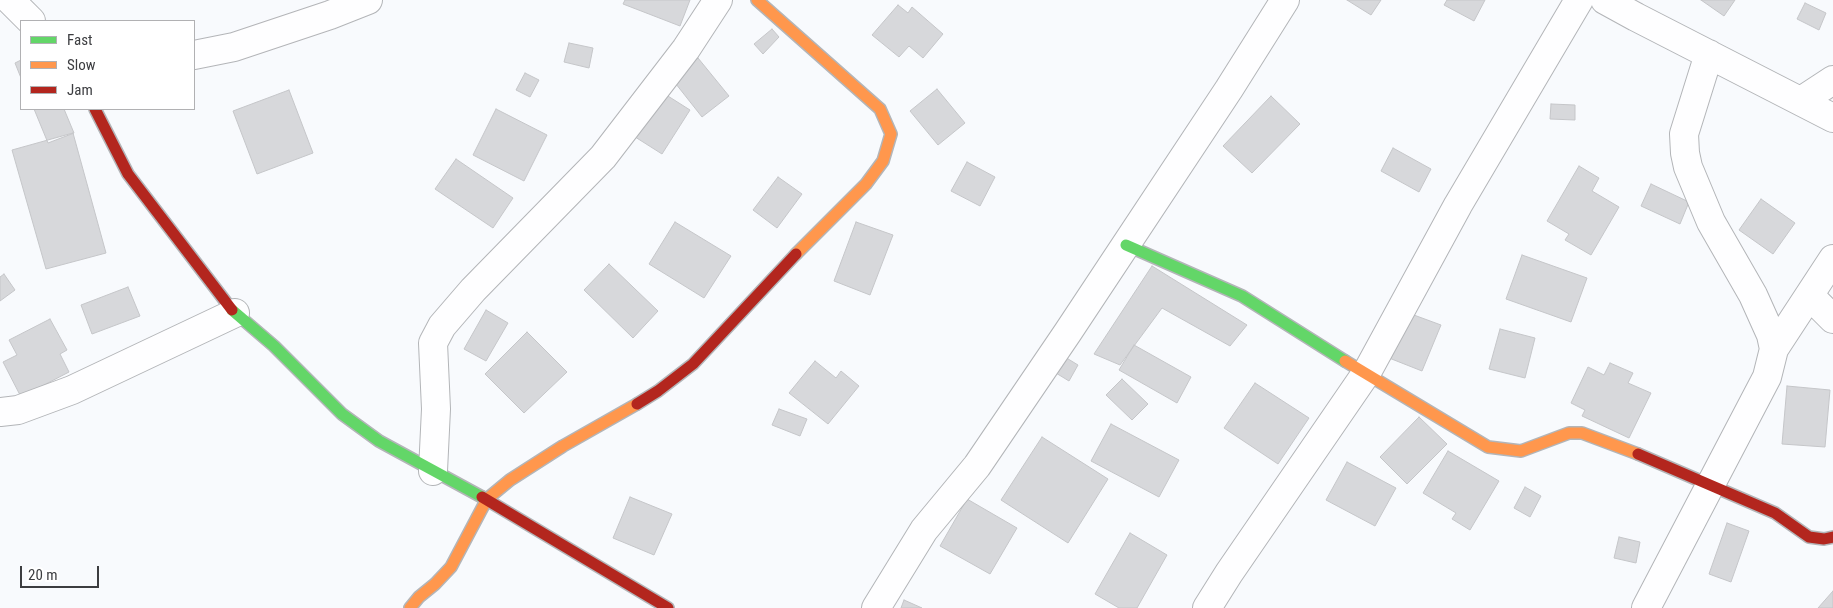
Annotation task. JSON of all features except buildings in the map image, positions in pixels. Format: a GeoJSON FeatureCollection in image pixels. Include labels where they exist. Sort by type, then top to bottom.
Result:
{"type":"FeatureCollection","features":[{"type":"Feature","properties":{"kind":"street"},"geometry":{"type":"LineString","coordinates":[[10,0],[30,20]]}},
{"type":"Feature","properties":{"kind":"street"},"geometry":{"type":"LineString","coordinates":[[195,55],[234,47],[330,15],[368,0]]}},
{"type":"Feature","properties":{"kind":"street"},"geometry":{"type":"LineString","coordinates":[[433,471],[436,409],[433,343],[442,326],[472,290],[603,157],[686,49],[718,0]]}},
{"type":"Feature","properties":{"kind":"street"},"geometry":{"type":"LineString","coordinates":[[410,608],[451,567],[487,499],[510,480],[563,446],[614,419],[658,391],[693,364],[812,237],[866,184],[883,161],[891,134],[880,110],[757,0]]}},
{"type":"Feature","properties":{"kind":"street"},"geometry":{"type":"LineString","coordinates":[[876,608],[924,530],[977,466],[1126,245],[1285,0]]}},
{"type":"Feature","properties":{"kind":"street"},"geometry":{"type":"LineString","coordinates":[[1207,608],[1367,372],[1458,205],[1579,0]]}},
{"type":"Feature","properties":{"kind":"street"},"geometry":{"type":"LineString","coordinates":[[1605,0],[1636,18],[1833,118]]}},
{"type":"Feature","properties":{"kind":"street"},"geometry":{"type":"LineString","coordinates":[[1710,54],[1684,134],[1688,167],[1711,222],[1753,295],[1771,336],[1774,350]]}},
{"type":"Feature","properties":{"kind":"street"},"geometry":{"type":"LineString","coordinates":[[1801,101],[1833,80]]}},
{"type":"Feature","properties":{"kind":"street"},"geometry":{"type":"LineString","coordinates":[[96,110],[128,174],[235,313],[274,346],[342,414],[379,441],[487,499],[668,608]]}},
{"type":"Feature","properties":{"kind":"street"},"geometry":{"type":"LineString","coordinates":[[1126,245],[1242,296],[1325,349],[1367,372],[1488,447],[1521,451],[1569,433],[1582,433],[1615,444],[1775,512],[1809,537],[1824,539],[1833,536]]}},
{"type":"Feature","properties":{"kind":"street"},"geometry":{"type":"LineString","coordinates":[[1646,608],[1767,377],[1774,350],[1833,259]]}},
{"type":"Feature","properties":{"kind":"street"},"geometry":{"type":"LineString","coordinates":[[1810,296],[1833,319]]}},
{"type":"Feature","properties":{"kind":"street"},"geometry":{"type":"LineString","coordinates":[[0,412],[18,410],[72,390],[235,313]]}},
{"type":"Feature","properties":{"kind":"traffic: fast"},"geometry":{"type":"LineString","coordinates":[[1126,245],[1242,296],[1345,361]]}},
{"type":"Feature","properties":{"kind":"traffic: fast"},"geometry":{"type":"LineString","coordinates":[[232,310],[274,346],[342,414],[379,441],[482,497]]}},
{"type":"Feature","properties":{"kind":"traffic: slow"},"geometry":{"type":"LineString","coordinates":[[757,0],[880,109],[891,134],[883,161],[866,184],[796,254]]}},
{"type":"Feature","properties":{"kind":"traffic: slow"},"geometry":{"type":"LineString","coordinates":[[1345,361],[1488,447],[1521,451],[1569,433],[1582,433],[1638,454]]}},
{"type":"Feature","properties":{"kind":"traffic: slow"},"geometry":{"type":"LineString","coordinates":[[410,608],[451,567],[487,499],[510,480],[563,446],[637,404]]}},
{"type":"Feature","properties":{"kind":"traffic: jam"},"geometry":{"type":"LineString","coordinates":[[96,110],[128,174],[232,310]]}},
{"type":"Feature","properties":{"kind":"traffic: jam"},"geometry":{"type":"LineString","coordinates":[[637,404],[658,391],[693,364],[796,254]]}},
{"type":"Feature","properties":{"kind":"traffic: jam"},"geometry":{"type":"LineString","coordinates":[[1638,454],[1775,513],[1809,537],[1824,539],[1833,537]]}},
{"type":"Feature","properties":{"kind":"traffic: jam"},"geometry":{"type":"LineString","coordinates":[[482,497],[668,608]]}}]}
